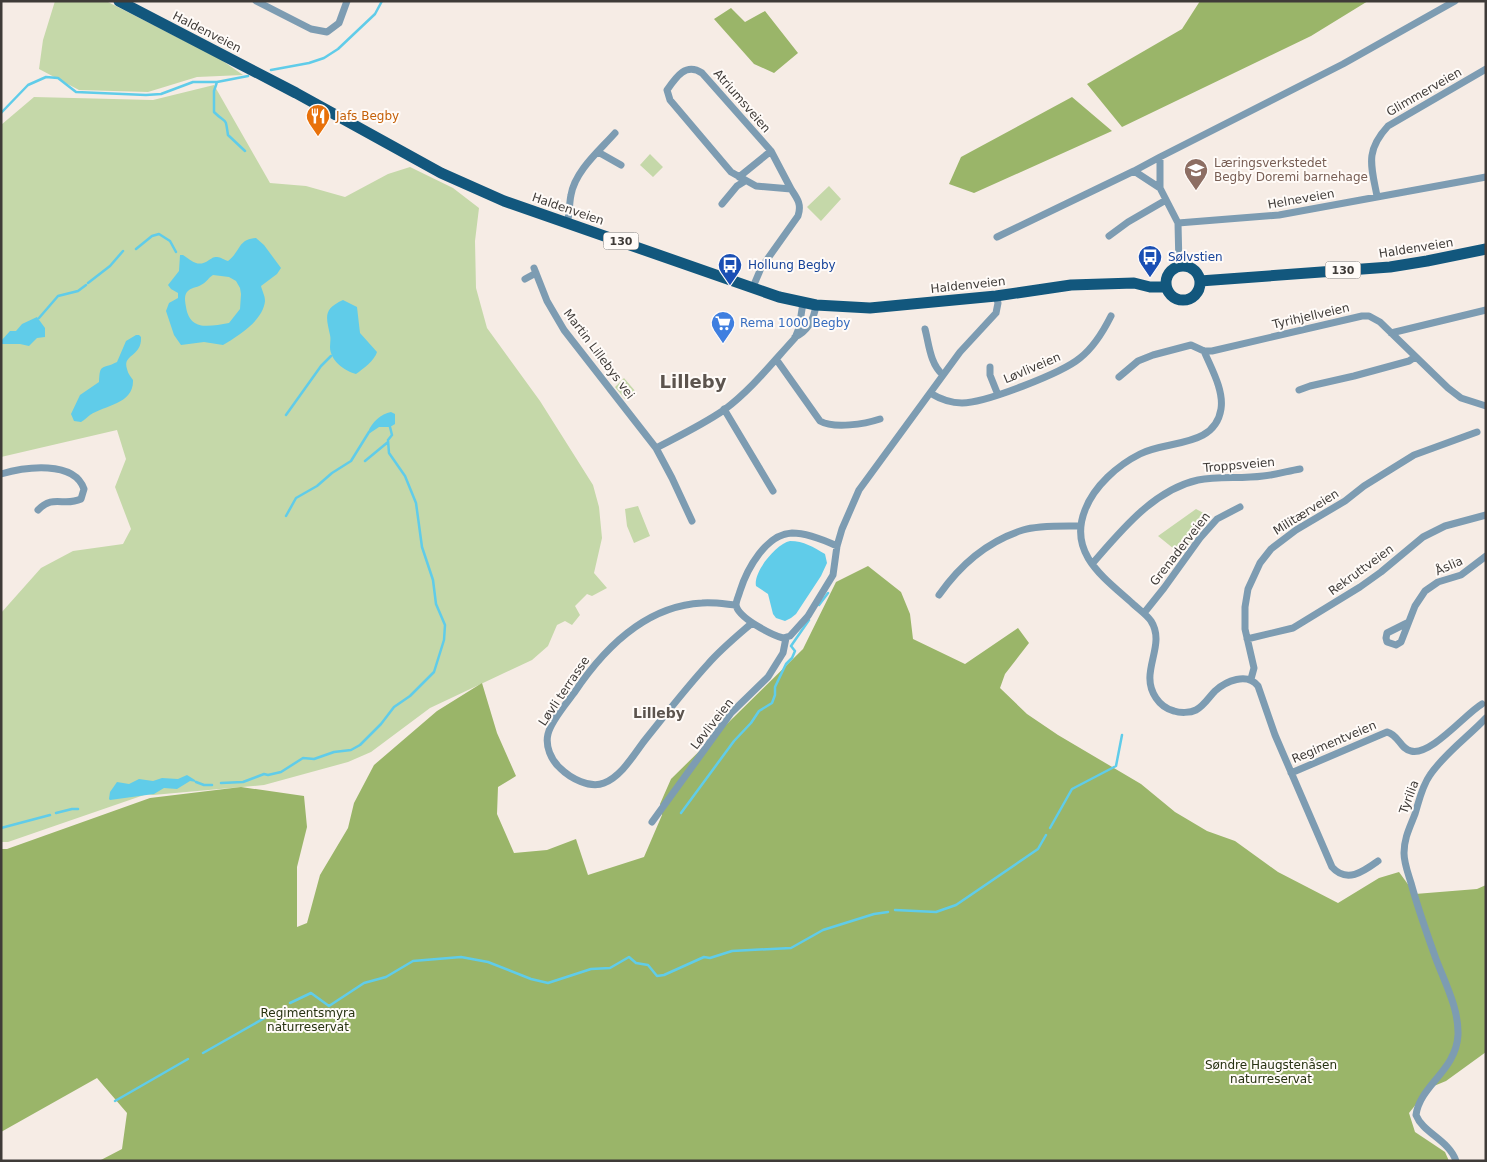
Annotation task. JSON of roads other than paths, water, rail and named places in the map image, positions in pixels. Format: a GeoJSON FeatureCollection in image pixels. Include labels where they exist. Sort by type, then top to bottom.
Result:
{"type":"FeatureCollection","features":[{"type":"Feature","properties":{"kind":"main road","name":"Haldenveien"},"geometry":{"type":"LineString","coordinates":[[118,1],[296,93],[441,173],[504,201],[803,303],[870,308],[996,296],[1071,285],[1134,283],[1150,287],[1166,287]]}},
{"type":"Feature","properties":{"kind":"main road","name":"Haldenveien"},"geometry":{"type":"LineString","coordinates":[[1200,281],[1390,267],[1486,250]]}},
{"type":"Feature","properties":{"kind":"main road"},"geometry":{"type":"LineString","coordinates":[[1179,266],[1191,268],[1200,281],[1197,293],[1187,300],[1174,298],[1166,287],[1168,274],[1179,266]]}},
{"type":"Feature","properties":{"kind":"street"},"geometry":{"type":"LineString","coordinates":[[256,1],[311,29],[328,32],[339,23],[347,1]]}},
{"type":"Feature","properties":{"kind":"street"},"geometry":{"type":"LineString","coordinates":[[997,237],[1134,171],[1344,64],[1455,1]]}},
{"type":"Feature","properties":{"kind":"street","name":"Atriumsveien"},"geometry":{"type":"LineString","coordinates":[[753,287],[761,268],[798,216],[800,203],[771,151],[702,73],[697,69],[691,68],[679,74],[668,90],[670,100],[731,172],[756,186],[791,189]]}},
{"type":"Feature","properties":{"kind":"street","name":"Glimmerveien"},"geometry":{"type":"LineString","coordinates":[[1377,196],[1372,170],[1372,152],[1373,146],[1380,135],[1388,126],[1486,69]]}},
{"type":"Feature","properties":{"kind":"street"},"geometry":{"type":"LineString","coordinates":[[567,223],[570,214],[571,194],[580,174],[615,133]]}},
{"type":"Feature","properties":{"kind":"street","name":"Atriumsveien"},"geometry":{"type":"LineString","coordinates":[[742,179],[771,151]]}},
{"type":"Feature","properties":{"kind":"street"},"geometry":{"type":"LineString","coordinates":[[598,152],[621,165]]}},
{"type":"Feature","properties":{"kind":"street"},"geometry":{"type":"LineString","coordinates":[[1160,157],[1160,188],[1178,223],[1179,266]]}},
{"type":"Feature","properties":{"kind":"street"},"geometry":{"type":"LineString","coordinates":[[1134,171],[1160,188]]}},
{"type":"Feature","properties":{"kind":"street","name":"Helneveien"},"geometry":{"type":"LineString","coordinates":[[1178,223],[1279,215],[1486,177]]}},
{"type":"Feature","properties":{"kind":"street"},"geometry":{"type":"LineString","coordinates":[[722,204],[742,179]]}},
{"type":"Feature","properties":{"kind":"street"},"geometry":{"type":"LineString","coordinates":[[1109,236],[1128,222],[1166,200]]}},
{"type":"Feature","properties":{"kind":"street","name":"Martin Lillebys vei"},"geometry":{"type":"LineString","coordinates":[[526,278],[535,270],[547,301],[564,330],[656,448],[692,521]]}},
{"type":"Feature","properties":{"kind":"street"},"geometry":{"type":"LineString","coordinates":[[837,546],[820,539],[792,533],[775,539],[757,556],[744,579],[736,605],[741,614],[752,623],[776,636],[786,638],[808,616],[833,575],[837,546],[842,529],[859,490],[968,341],[996,313],[998,304],[996,296]]}},
{"type":"Feature","properties":{"kind":"street"},"geometry":{"type":"LineString","coordinates":[[656,448],[695,429],[724,409],[748,389],[795,338],[799,328],[803,303]]}},
{"type":"Feature","properties":{"kind":"street"},"geometry":{"type":"LineString","coordinates":[[795,338],[803,334],[810,324],[814,317],[816,305]]}},
{"type":"Feature","properties":{"kind":"street"},"geometry":{"type":"LineString","coordinates":[[1391,332],[1486,310]]}},
{"type":"Feature","properties":{"kind":"street","name":"Løvliveien"},"geometry":{"type":"LineString","coordinates":[[930,393],[943,400],[962,403],[979,401],[1056,372],[1079,359],[1094,345],[1111,316]]}},
{"type":"Feature","properties":{"kind":"street","name":"Tyrihjellveien"},"geometry":{"type":"LineString","coordinates":[[1119,376],[1138,361],[1191,345],[1204,351],[1212,351],[1362,316],[1375,318],[1448,388],[1461,398],[1486,406]]}},
{"type":"Feature","properties":{"kind":"street"},"geometry":{"type":"LineString","coordinates":[[925,329],[936,369],[943,374]]}},
{"type":"Feature","properties":{"kind":"street"},"geometry":{"type":"LineString","coordinates":[[1204,351],[1220,393],[1221,409],[1214,424],[1204,435],[1149,450],[1120,466],[1091,497],[1081,526],[1082,545],[1092,564],[1144,613],[1153,626],[1156,640],[1149,679],[1150,687],[1157,700],[1165,707],[1177,712],[1193,711],[1199,708],[1223,685],[1238,679],[1251,679]]}},
{"type":"Feature","properties":{"kind":"street"},"geometry":{"type":"LineString","coordinates":[[1299,390],[1409,362],[1415,357]]}},
{"type":"Feature","properties":{"kind":"street"},"geometry":{"type":"LineString","coordinates":[[776,359],[820,421],[827,425],[841,425],[880,419]]}},
{"type":"Feature","properties":{"kind":"street","name":"Løvliveien"},"geometry":{"type":"LineString","coordinates":[[990,367],[990,375],[998,395]]}},
{"type":"Feature","properties":{"kind":"street"},"geometry":{"type":"LineString","coordinates":[[724,409],[773,491]]}},
{"type":"Feature","properties":{"kind":"street","name":"Militærveien"},"geometry":{"type":"LineString","coordinates":[[1251,679],[1254,668],[1247,639],[1245,607],[1248,589],[1260,562],[1271,549],[1296,530],[1345,501],[1364,486],[1407,459],[1440,444],[1478,432]]}},
{"type":"Feature","properties":{"kind":"street"},"geometry":{"type":"LineString","coordinates":[[1,474],[26,469],[50,469],[71,472],[78,477],[84,489],[80,499],[74,502],[51,501],[44,504],[38,510]]}},
{"type":"Feature","properties":{"kind":"street","name":"Troppsveien"},"geometry":{"type":"LineString","coordinates":[[1092,564],[1146,508],[1161,497],[1187,483],[1210,478],[1264,476],[1300,469]]}},
{"type":"Feature","properties":{"kind":"street","name":"Grenaderveien"},"geometry":{"type":"LineString","coordinates":[[1144,613],[1200,538],[1217,519],[1240,507]]}},
{"type":"Feature","properties":{"kind":"street","name":"Rekruttveien"},"geometry":{"type":"LineString","coordinates":[[1247,639],[1298,625],[1360,587],[1423,537],[1445,526],[1486,515]]}},
{"type":"Feature","properties":{"kind":"street"},"geometry":{"type":"LineString","coordinates":[[939,595],[951,578],[981,550],[997,541],[1023,530],[1081,526]]}},
{"type":"Feature","properties":{"kind":"street","name":"Åslia"},"geometry":{"type":"LineString","coordinates":[[1407,623],[1425,591],[1438,582],[1466,572],[1486,556]]}},
{"type":"Feature","properties":{"kind":"street","name":"Løvli terrasse"},"geometry":{"type":"LineString","coordinates":[[736,605],[700,603],[682,606],[652,615],[627,632],[603,655],[584,678],[551,726],[547,740],[552,760],[570,777],[581,782],[599,785],[611,780],[630,760],[707,664],[752,623]]}},
{"type":"Feature","properties":{"kind":"street","name":"Løvliveien"},"geometry":{"type":"LineString","coordinates":[[652,822],[732,713],[768,677],[783,653],[786,638]]}},
{"type":"Feature","properties":{"kind":"street","name":"Regimentveien"},"geometry":{"type":"LineString","coordinates":[[1251,679],[1258,686],[1268,718],[1291,773],[1335,870],[1342,874],[1353,876],[1378,861]]}},
{"type":"Feature","properties":{"kind":"street","name":"Regimentveien"},"geometry":{"type":"LineString","coordinates":[[1291,773],[1386,732],[1390,732],[1398,738],[1406,749],[1412,752],[1420,750],[1445,736],[1482,704]]}},
{"type":"Feature","properties":{"kind":"street","name":"Tyrilia"},"geometry":{"type":"LineString","coordinates":[[1456,1161],[1450,1149],[1416,1115],[1421,1101],[1452,1059],[1458,1036],[1453,1006],[1417,904],[1404,855],[1406,834],[1423,787],[1440,762],[1486,718]]}},
{"type":"Feature","properties":{"kind":"water"},"geometry":{"type":"Polygon","coordinates":[[[256,238],[264,245],[281,268],[277,274],[261,286],[265,301],[260,315],[249,327],[223,345],[204,342],[181,345],[174,335],[166,311],[169,303],[178,298],[178,293],[168,285],[179,271],[180,255],[198,264],[215,257],[228,261],[243,243],[256,238]],[[213,275],[203,284],[187,292],[185,297],[188,315],[196,324],[208,326],[229,323],[240,309],[240,288],[236,281],[229,277],[213,275]]]}},
{"type":"Feature","properties":{"kind":"water"},"geometry":{"type":"Polygon","coordinates":[[[343,300],[357,307],[360,333],[377,352],[371,361],[356,374],[338,364],[332,356],[330,347],[327,318],[329,310],[343,300]]]}},
{"type":"Feature","properties":{"kind":"water"},"geometry":{"type":"Polygon","coordinates":[[[37,317],[45,328],[45,337],[37,338],[29,346],[1,344],[1,341],[10,331],[16,331],[22,324],[37,317]]]}},
{"type":"Feature","properties":{"kind":"water"},"geometry":{"type":"Polygon","coordinates":[[[136,335],[141,337],[139,348],[127,360],[126,364],[133,380],[129,394],[118,403],[90,415],[81,422],[74,421],[71,414],[80,395],[99,382],[101,369],[117,362],[126,341],[136,335]]]}},
{"type":"Feature","properties":{"kind":"water"},"geometry":{"type":"Polygon","coordinates":[[[391,412],[395,414],[395,424],[390,427],[379,427],[370,433],[368,432],[377,419],[391,412]]]}},
{"type":"Feature","properties":{"kind":"water"},"geometry":{"type":"Polygon","coordinates":[[[790,541],[804,543],[825,554],[827,563],[821,576],[796,614],[785,621],[776,618],[773,614],[768,594],[756,586],[756,580],[762,566],[772,553],[784,543],[790,541]]]}},
{"type":"Feature","properties":{"kind":"water"},"geometry":{"type":"Polygon","coordinates":[[[187,775],[196,782],[190,781],[177,789],[164,788],[154,794],[109,799],[110,792],[117,782],[129,784],[139,779],[153,781],[162,778],[178,779],[187,775]]]}},
{"type":"Feature","properties":{"kind":"waterway"},"geometry":{"type":"LineString","coordinates":[[271,70],[309,63],[324,58],[338,49],[375,14],[382,1]]}},
{"type":"Feature","properties":{"kind":"waterway"},"geometry":{"type":"LineString","coordinates":[[1,113],[28,85],[46,77],[58,78],[76,92],[146,95],[161,94],[193,82],[217,82],[248,76]]}},
{"type":"Feature","properties":{"kind":"waterway"},"geometry":{"type":"LineString","coordinates":[[217,82],[214,91],[214,112],[226,122],[228,135],[245,151]]}},
{"type":"Feature","properties":{"kind":"waterway"},"geometry":{"type":"LineString","coordinates":[[136,249],[152,236],[159,234],[170,241],[176,252]]}},
{"type":"Feature","properties":{"kind":"waterway"},"geometry":{"type":"LineString","coordinates":[[88,283],[110,266],[123,251]]}},
{"type":"Feature","properties":{"kind":"waterway"},"geometry":{"type":"LineString","coordinates":[[39,318],[58,296],[78,291],[86,285]]}},
{"type":"Feature","properties":{"kind":"waterway"},"geometry":{"type":"LineString","coordinates":[[286,415],[321,366],[331,356]]}},
{"type":"Feature","properties":{"kind":"waterway"},"geometry":{"type":"LineString","coordinates":[[221,783],[243,782],[264,774],[281,772],[303,758],[314,759],[334,752],[351,750],[360,745],[381,724],[394,707],[410,696],[434,672],[444,640],[445,625],[436,604],[433,580],[422,547],[416,503],[405,476],[389,453],[388,440],[392,435],[390,427]]}},
{"type":"Feature","properties":{"kind":"waterway"},"geometry":{"type":"LineString","coordinates":[[286,516],[296,498],[317,486],[332,473],[351,461],[369,432]]}},
{"type":"Feature","properties":{"kind":"waterway"},"geometry":{"type":"LineString","coordinates":[[365,461],[388,442]]}},
{"type":"Feature","properties":{"kind":"waterway"},"geometry":{"type":"LineString","coordinates":[[819,605],[828,593]]}},
{"type":"Feature","properties":{"kind":"waterway"},"geometry":{"type":"LineString","coordinates":[[681,813],[734,741],[751,723],[759,711],[772,703],[775,687],[786,664],[792,658],[795,651],[791,646],[809,620]]}},
{"type":"Feature","properties":{"kind":"waterway"},"geometry":{"type":"LineString","coordinates":[[1050,828],[1072,789],[1116,766],[1122,735]]}},
{"type":"Feature","properties":{"kind":"waterway"},"geometry":{"type":"LineString","coordinates":[[196,782],[212,785]]}},
{"type":"Feature","properties":{"kind":"waterway"},"geometry":{"type":"LineString","coordinates":[[56,813],[78,809]]}},
{"type":"Feature","properties":{"kind":"waterway"},"geometry":{"type":"LineString","coordinates":[[1,828],[50,815]]}},
{"type":"Feature","properties":{"kind":"waterway"},"geometry":{"type":"LineString","coordinates":[[895,910],[936,912],[956,905],[1038,849],[1046,835]]}},
{"type":"Feature","properties":{"kind":"waterway"},"geometry":{"type":"LineString","coordinates":[[290,1003],[311,993],[329,1006],[364,983],[386,977],[413,961],[461,957],[488,962],[531,979],[548,983],[591,969],[610,968],[629,957],[636,963],[648,965],[657,976],[664,975],[704,957],[710,958],[732,951],[791,948],[823,930],[874,914],[888,912]]}},
{"type":"Feature","properties":{"kind":"waterway"},"geometry":{"type":"LineString","coordinates":[[203,1053],[275,1012]]}},
{"type":"Feature","properties":{"kind":"waterway"},"geometry":{"type":"LineString","coordinates":[[115,1101],[188,1059]]}},
{"type":"Feature","properties":{"kind":"place","name":"Jafs Begby"},"geometry":{"type":"Point","coordinates":[318,137]}},
{"type":"Feature","properties":{"kind":"place","name":"Læringsverkstedet Begby Doremi barnehage"},"geometry":{"type":"Point","coordinates":[1196,191]}},
{"type":"Feature","properties":{"kind":"place","name":"Sølvstien"},"geometry":{"type":"Point","coordinates":[1150,278]}},
{"type":"Feature","properties":{"kind":"place","name":"Hollung Begby"},"geometry":{"type":"Point","coordinates":[730,286]}},
{"type":"Feature","properties":{"kind":"place","name":"Rema 1000 Begby"},"geometry":{"type":"Point","coordinates":[723,344]}},
{"type":"Feature","properties":{"kind":"district","name":"Lilleby"},"geometry":{"type":"Point","coordinates":[693,381]}},
{"type":"Feature","properties":{"kind":"district","name":"Lilleby"},"geometry":{"type":"Point","coordinates":[659,713]}},
{"type":"Feature","properties":{"kind":"park label","name":"Regimentsmyra naturreservat"},"geometry":{"type":"Point","coordinates":[308,1020]}},
{"type":"Feature","properties":{"kind":"park label","name":"Søndre Haugstenåsen naturreservat"},"geometry":{"type":"Point","coordinates":[1271,1072]}}]}
